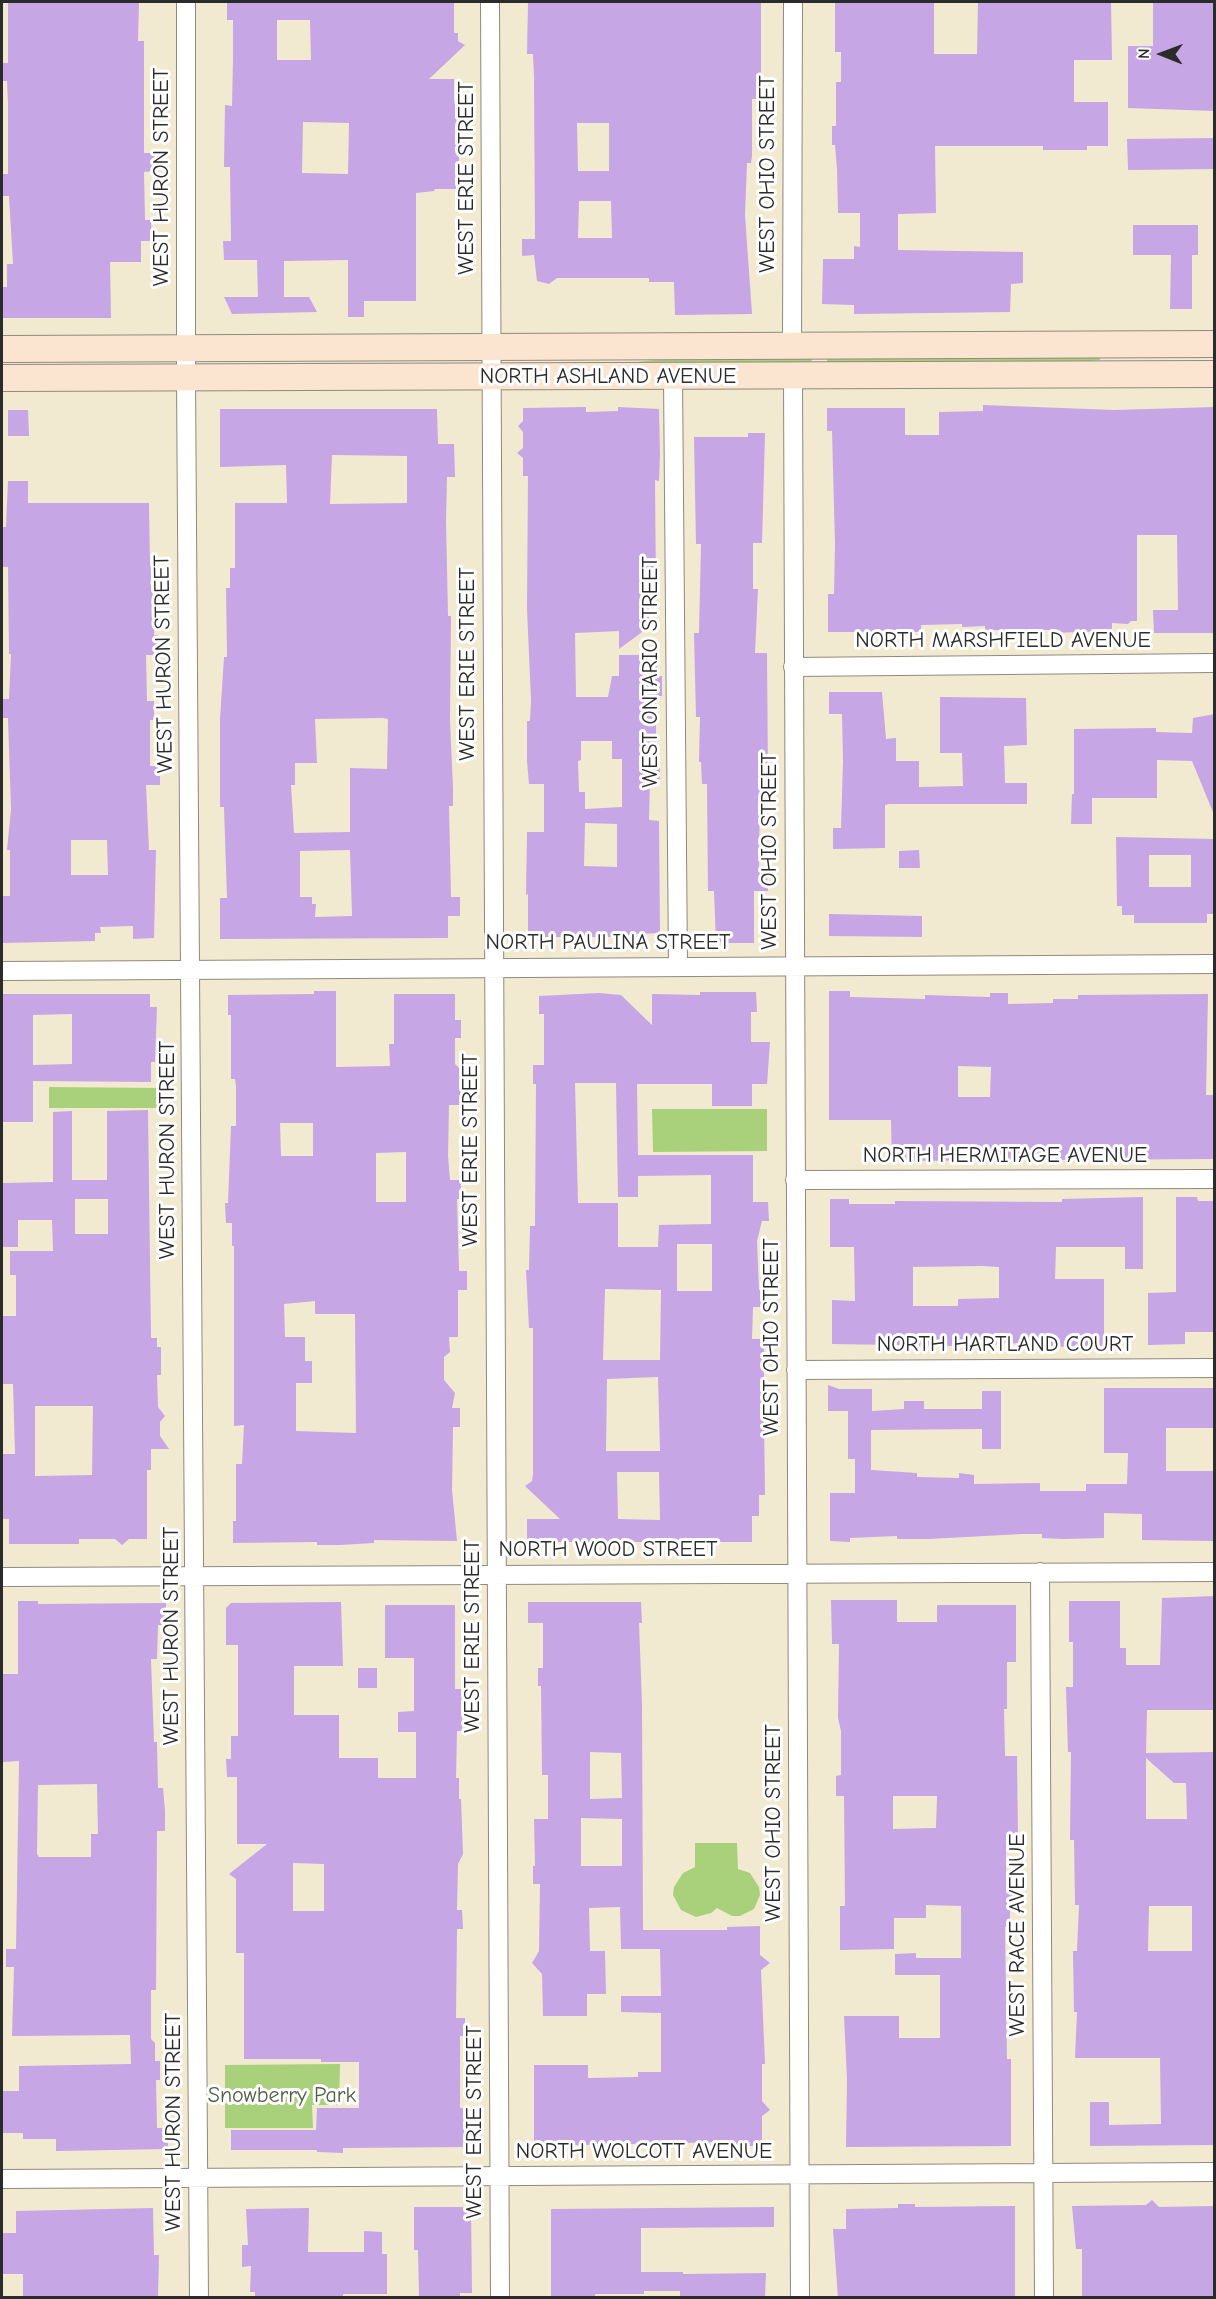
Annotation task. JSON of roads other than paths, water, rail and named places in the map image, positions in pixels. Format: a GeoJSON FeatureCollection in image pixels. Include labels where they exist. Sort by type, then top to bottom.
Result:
{"type":"FeatureCollection","features":[{"type":"Feature","properties":{"kind":"main road","name":"NORTH ASHLAND AVENUE"},"geometry":{"type":"LineString","coordinates":[[2,349],[1215,344]]}},
{"type":"Feature","properties":{"kind":"main road","name":"NORTH ASHLAND AVENUE"},"geometry":{"type":"LineString","coordinates":[[2,378],[1215,374]]}},
{"type":"Feature","properties":{"kind":"street","name":"WEST HURON STREET"},"geometry":{"type":"LineString","coordinates":[[186,2],[186,378],[199,2298]]}},
{"type":"Feature","properties":{"kind":"street","name":"WEST ERIE STREET"},"geometry":{"type":"LineString","coordinates":[[490,2],[500,2298]]}},
{"type":"Feature","properties":{"kind":"street","name":"WEST OHIO STREET"},"geometry":{"type":"LineString","coordinates":[[792,346],[793,2]]}},
{"type":"Feature","properties":{"kind":"street","name":"WEST OHIO STREET"},"geometry":{"type":"LineString","coordinates":[[793,376],[800,2298]]}},
{"type":"Feature","properties":{"kind":"street","name":"WEST ONTARIO STREET"},"geometry":{"type":"LineString","coordinates":[[673,377],[678,967]]}},
{"type":"Feature","properties":{"kind":"street","name":"NORTH MARSHFIELD AVENUE"},"geometry":{"type":"LineString","coordinates":[[793,667],[1215,663]]}},
{"type":"Feature","properties":{"kind":"street","name":"NORTH PAULINA STREET"},"geometry":{"type":"LineString","coordinates":[[2,971],[1215,964]]}},
{"type":"Feature","properties":{"kind":"street","name":"NORTH HERMITAGE AVENUE"},"geometry":{"type":"LineString","coordinates":[[795,1180],[1215,1179]]}},
{"type":"Feature","properties":{"kind":"street","name":"NORTH HARTLAND COURT"},"geometry":{"type":"LineString","coordinates":[[796,1370],[1215,1368]]}},
{"type":"Feature","properties":{"kind":"street","name":"WEST RACE AVENUE"},"geometry":{"type":"LineString","coordinates":[[1040,1572],[1044,2298]]}},
{"type":"Feature","properties":{"kind":"street","name":"NORTH WOOD STREET"},"geometry":{"type":"LineString","coordinates":[[2,1577],[1215,1572]]}},
{"type":"Feature","properties":{"kind":"street","name":"NORTH WOLCOTT AVENUE"},"geometry":{"type":"LineString","coordinates":[[2,2179],[1215,2172]]}},
{"type":"Feature","properties":{"kind":"park label","name":"Snowberry Park"},"geometry":{"type":"Point","coordinates":[282,2096]}}]}
